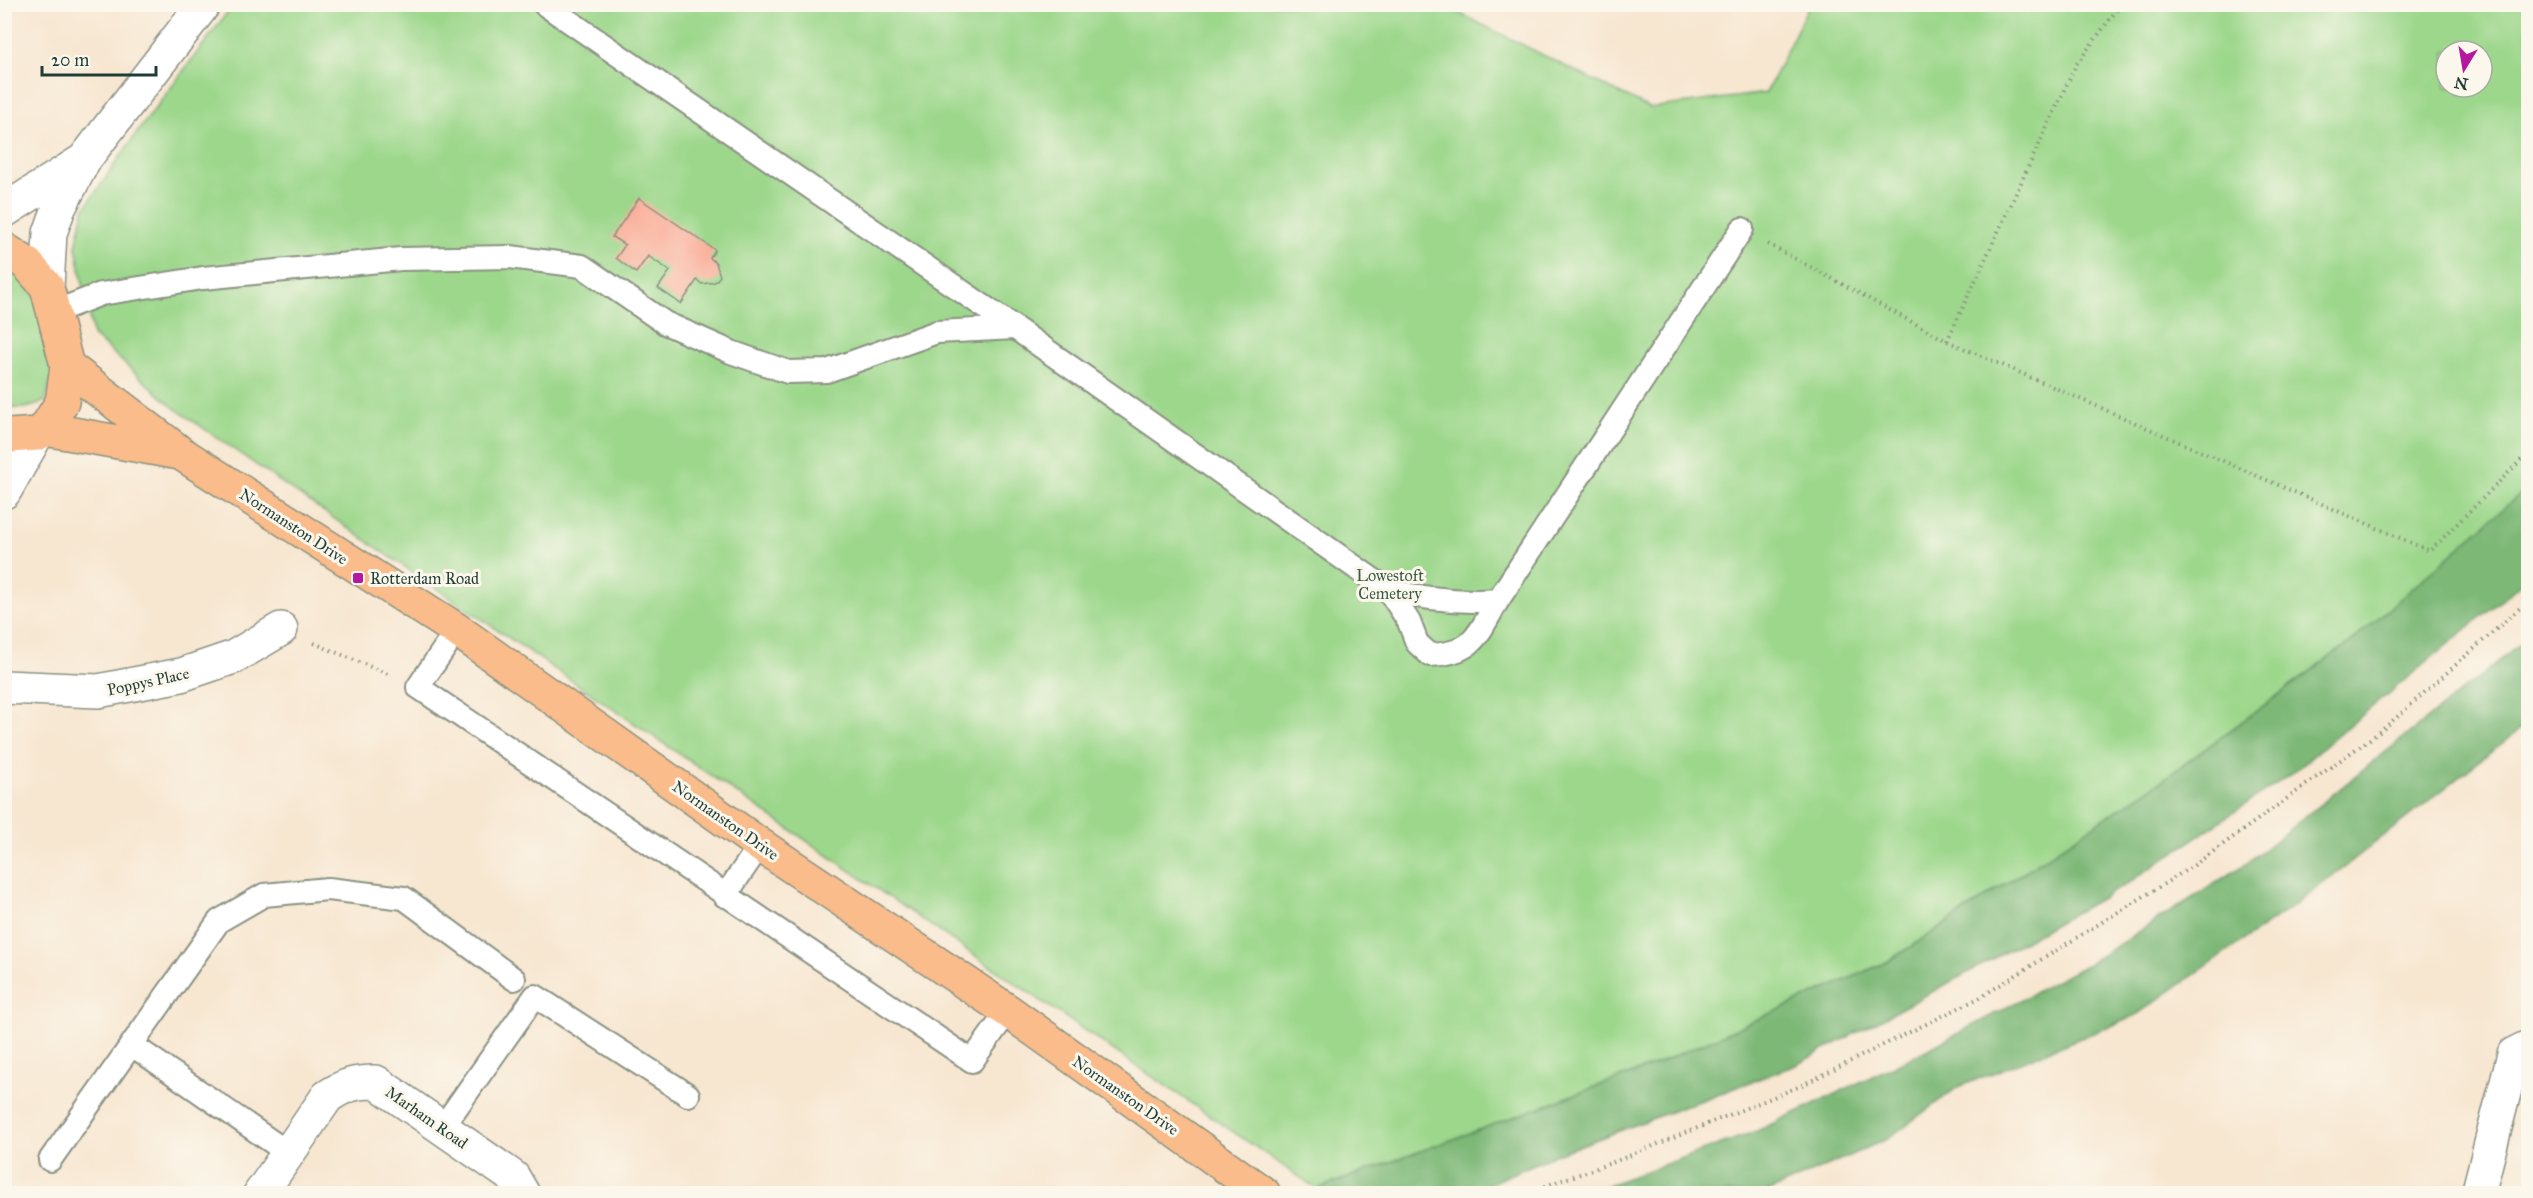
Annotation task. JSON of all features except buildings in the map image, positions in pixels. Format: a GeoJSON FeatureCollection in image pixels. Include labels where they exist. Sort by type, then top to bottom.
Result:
{"type":"FeatureCollection","features":[{"type":"Feature","properties":{"kind":"main road"},"geometry":{"type":"LineString","coordinates":[[4,249],[27,264],[50,299],[67,366],[62,402],[41,431]]}},
{"type":"Feature","properties":{"kind":"main road","name":"Normanston Drive"},"geometry":{"type":"LineString","coordinates":[[67,366],[182,454],[457,630],[760,845],[1008,1011],[1264,1194]]}},
{"type":"Feature","properties":{"kind":"main road","name":"Normanston Drive"},"geometry":{"type":"LineString","coordinates":[[4,434],[9,436],[41,431],[182,454]]}},
{"type":"Feature","properties":{"kind":"street"},"geometry":{"type":"LineString","coordinates":[[50,299],[50,232],[59,208],[84,160],[204,4]]}},
{"type":"Feature","properties":{"kind":"street"},"geometry":{"type":"LineString","coordinates":[[4,211],[84,160]]}},
{"type":"Feature","properties":{"kind":"street"},"geometry":{"type":"LineString","coordinates":[[4,492],[41,431]]}},
{"type":"Feature","properties":{"kind":"street","name":"Poppys Place"},"geometry":{"type":"LineString","coordinates":[[4,687],[98,691],[181,675],[234,657],[281,629]]}},
{"type":"Feature","properties":{"kind":"street"},"geometry":{"type":"LineString","coordinates":[[2478,1194],[2514,1054],[2529,1047]]}},
{"type":"Feature","properties":{"kind":"street","name":"Marham Road"},"geometry":{"type":"LineString","coordinates":[[260,1194],[327,1097],[341,1086],[376,1082],[513,1177],[523,1194]]}},
{"type":"Feature","properties":{"kind":"lane"},"geometry":{"type":"LineString","coordinates":[[544,4],[1015,328],[1389,591],[1409,622],[1417,643],[1430,655],[1452,654],[1472,642],[1742,230]]}},
{"type":"Feature","properties":{"kind":"lane"},"geometry":{"type":"LineString","coordinates":[[50,299],[101,294],[203,278],[401,259],[510,257],[582,267],[665,324],[731,352],[788,372],[827,371],[938,332],[1015,328]]}},
{"type":"Feature","properties":{"kind":"lane"},"geometry":{"type":"LineString","coordinates":[[1389,591],[1425,599],[1468,602],[1498,600]]}},
{"type":"Feature","properties":{"kind":"lane"},"geometry":{"type":"LineString","coordinates":[[457,630],[418,687],[972,1061],[1008,1011]]}},
{"type":"Feature","properties":{"kind":"lane"},"geometry":{"type":"LineString","coordinates":[[725,896],[760,845]]}},
{"type":"Feature","properties":{"kind":"lane"},"geometry":{"type":"LineString","coordinates":[[50,1160],[219,921],[264,895],[328,889],[404,898],[514,979]]}},
{"type":"Feature","properties":{"kind":"lane"},"geometry":{"type":"LineString","coordinates":[[442,1128],[535,996],[688,1095]]}},
{"type":"Feature","properties":{"kind":"lane"},"geometry":{"type":"LineString","coordinates":[[132,1045],[288,1153]]}},
{"type":"Feature","properties":{"kind":"path"},"geometry":{"type":"LineString","coordinates":[[1947,341],[2076,65],[2121,4]]}},
{"type":"Feature","properties":{"kind":"path"},"geometry":{"type":"LineString","coordinates":[[1742,230],[1947,341],[2430,551],[2529,453]]}},
{"type":"Feature","properties":{"kind":"path"},"geometry":{"type":"LineString","coordinates":[[1522,1194],[1614,1162],[1798,1087],[1979,998],[2193,866],[2381,731],[2529,601]]}},
{"type":"Feature","properties":{"kind":"path"},"geometry":{"type":"LineString","coordinates":[[281,629],[418,687]]}},
{"type":"Feature","properties":{"kind":"green space","name":"Lowestoft Cemetery"},"geometry":{"type":"Polygon","coordinates":[[[233,5],[1443,5],[1649,108],[1766,93],[1809,5],[2528,5],[2528,488],[2353,640],[2160,782],[1889,961],[1650,1067],[1317,1189],[173,407],[93,335],[76,247],[84,209],[136,134],[233,5]]]}},
{"type":"Feature","properties":{"kind":"green space"},"geometry":{"type":"Polygon","coordinates":[[[4,267],[26,275],[41,299],[52,374],[45,401],[25,408],[14,408],[5,403],[4,267]]]}},
{"type":"Feature","properties":{"kind":"green space"},"geometry":{"type":"Polygon","coordinates":[[[2528,487],[2528,578],[2291,774],[2125,885],[1796,1065],[1557,1154],[1468,1193],[1325,1194],[1317,1189],[1650,1067],[1889,961],[2160,782],[2353,640],[2528,487]]]}},
{"type":"Feature","properties":{"kind":"green space"},"geometry":{"type":"Polygon","coordinates":[[[2528,638],[2528,723],[2302,900],[2133,1017],[1958,1087],[1887,1139],[1765,1193],[1586,1193],[1757,1131],[1921,1053],[2088,964],[2246,864],[2528,638]]]}},
{"type":"Feature","properties":{"kind":"place","name":"Rotterdam Road"},"geometry":{"type":"Point","coordinates":[358,578]}}]}
